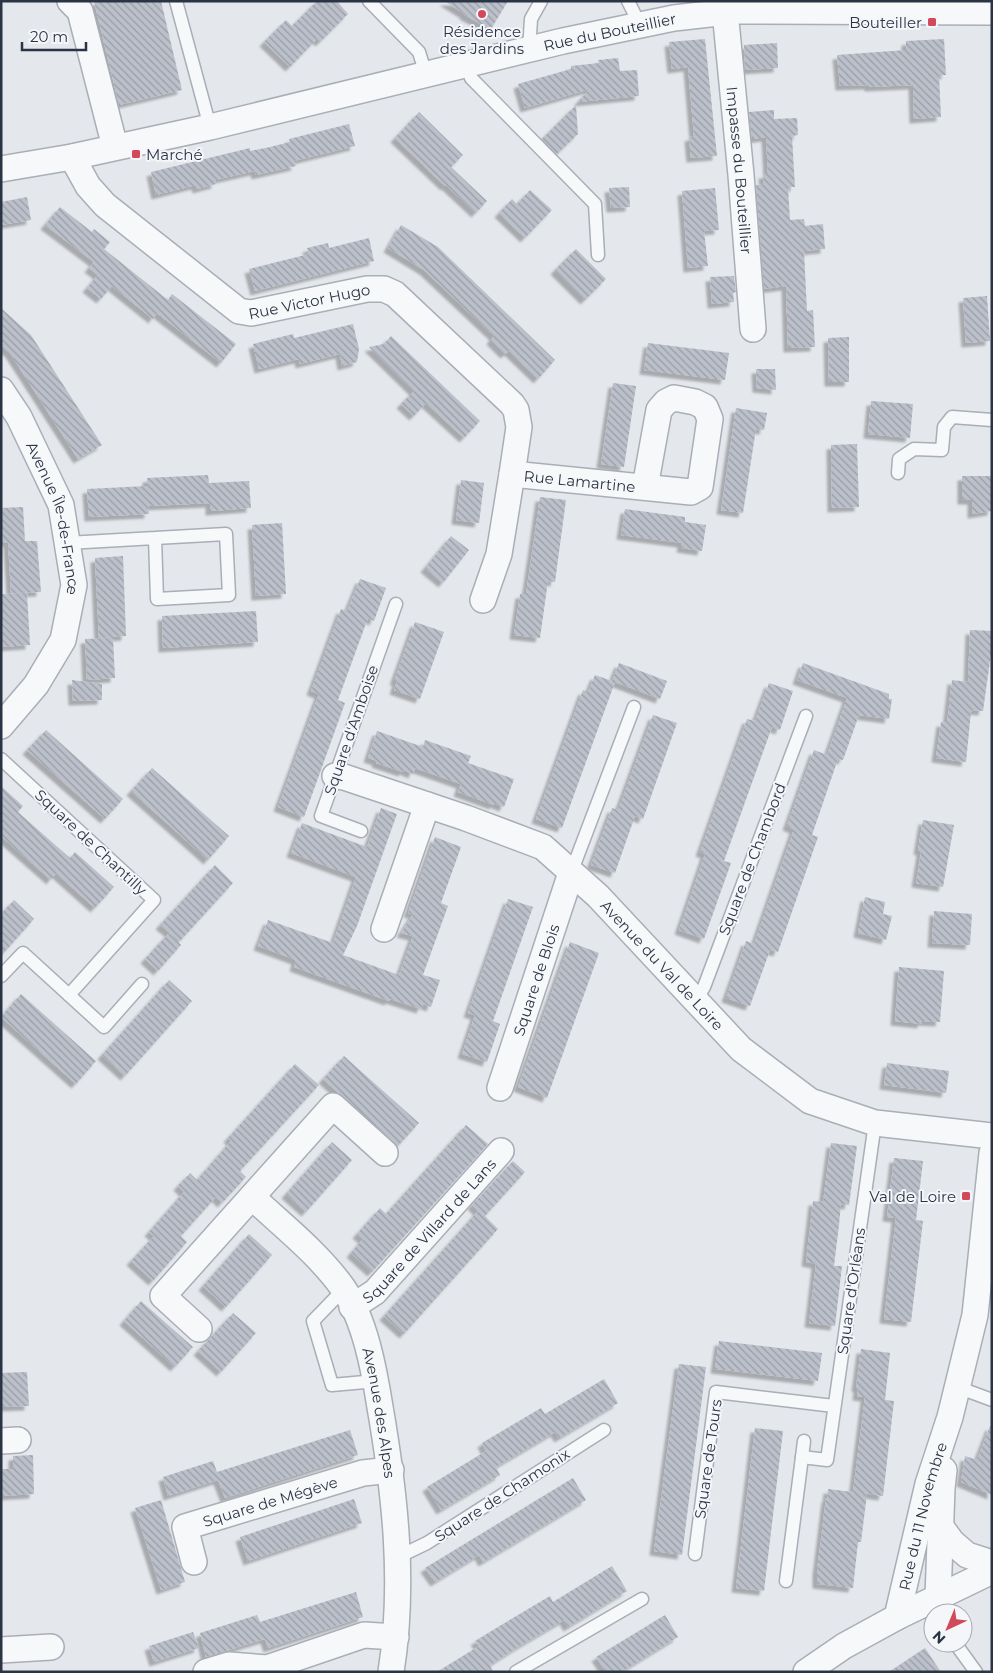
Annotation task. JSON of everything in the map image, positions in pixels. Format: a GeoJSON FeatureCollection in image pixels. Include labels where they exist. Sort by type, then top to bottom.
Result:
{"type":"FeatureCollection","features":[{"type":"Feature","properties":{"kind":"street"},"geometry":{"type":"LineString","coordinates":[[70,1],[80,11],[115,147]]}},
{"type":"Feature","properties":{"kind":"street","name":"Rue du Bouteillier"},"geometry":{"type":"LineString","coordinates":[[1,169],[72,157],[210,127],[529,50],[674,18],[725,11],[992,12]]}},
{"type":"Feature","properties":{"kind":"street","name":"Impasse du Bouteillier"},"geometry":{"type":"LineString","coordinates":[[725,11],[741,175],[753,329]]}},
{"type":"Feature","properties":{"kind":"street","name":"Rue Victor Hugo"},"geometry":{"type":"LineString","coordinates":[[72,157],[88,186],[105,205],[239,311],[251,313],[368,289],[384,289],[396,294],[512,404],[516,410],[519,427],[499,554],[483,600]]}},
{"type":"Feature","properties":{"kind":"street","name":"Avenue Île-de-France"},"geometry":{"type":"LineString","coordinates":[[1,390],[19,417],[61,506],[74,585],[63,640],[36,685],[1,726]]}},
{"type":"Feature","properties":{"kind":"street","name":"Rue Lamartine"},"geometry":{"type":"LineString","coordinates":[[512,474],[645,487]]}},
{"type":"Feature","properties":{"kind":"street","name":"Avenue du Val de Loire"},"geometry":{"type":"LineString","coordinates":[[335,776],[427,805],[543,847],[598,896],[741,1049],[810,1101],[875,1123],[992,1136]]}},
{"type":"Feature","properties":{"kind":"street"},"geometry":{"type":"LineString","coordinates":[[384,929],[427,805]]}},
{"type":"Feature","properties":{"kind":"street","name":"Square de Blois"},"geometry":{"type":"LineString","coordinates":[[500,1088],[572,873]]}},
{"type":"Feature","properties":{"kind":"street"},"geometry":{"type":"LineString","coordinates":[[199,1328],[163,1296],[333,1106],[385,1153]]}},
{"type":"Feature","properties":{"kind":"street","name":"Square de Villard de Lans"},"geometry":{"type":"LineString","coordinates":[[348,1298],[375,1292],[501,1151]]}},
{"type":"Feature","properties":{"kind":"street","name":"Rue du 11 Novembre"},"geometry":{"type":"LineString","coordinates":[[897,1617],[928,1484],[950,1417],[975,1315],[992,1153]]}},
{"type":"Feature","properties":{"kind":"street","name":"Avenue des Alpes"},"geometry":{"type":"LineString","coordinates":[[252,1197],[313,1253],[348,1298],[363,1327],[376,1381],[391,1470],[398,1557],[396,1637],[391,1672]]}},
{"type":"Feature","properties":{"kind":"street","name":"Rue du 11 Novembre"},"geometry":{"type":"LineString","coordinates":[[940,1603],[942,1488],[950,1417]]}},
{"type":"Feature","properties":{"kind":"street","name":"Square de Mégève"},"geometry":{"type":"LineString","coordinates":[[194,1562],[185,1527],[363,1473],[391,1470]]}},
{"type":"Feature","properties":{"kind":"street"},"geometry":{"type":"LineString","coordinates":[[941,1527],[952,1542],[967,1555],[992,1564]]}},
{"type":"Feature","properties":{"kind":"street"},"geometry":{"type":"LineString","coordinates":[[943,1603],[992,1571]]}},
{"type":"Feature","properties":{"kind":"street"},"geometry":{"type":"LineString","coordinates":[[806,1672],[844,1646],[897,1617],[923,1610]]}},
{"type":"Feature","properties":{"kind":"street"},"geometry":{"type":"LineString","coordinates":[[206,1672],[229,1665],[267,1668],[364,1635],[396,1637]]}},
{"type":"Feature","properties":{"kind":"street"},"geometry":{"type":"LineString","coordinates":[[1,1650],[50,1647]]}},
{"type":"Feature","properties":{"kind":"lane"},"geometry":{"type":"LineString","coordinates":[[176,1],[210,127]]}},
{"type":"Feature","properties":{"kind":"lane"},"geometry":{"type":"LineString","coordinates":[[369,1],[419,52],[426,75]]}},
{"type":"Feature","properties":{"kind":"lane"},"geometry":{"type":"LineString","coordinates":[[529,50],[531,19],[541,1]]}},
{"type":"Feature","properties":{"kind":"lane"},"geometry":{"type":"LineString","coordinates":[[628,1],[640,25]]}},
{"type":"Feature","properties":{"kind":"lane"},"geometry":{"type":"LineString","coordinates":[[467,65],[471,78],[595,204],[598,256]]}},
{"type":"Feature","properties":{"kind":"lane"},"geometry":{"type":"LineString","coordinates":[[898,473],[899,459],[914,449],[942,450],[944,427],[952,417],[992,420]]}},
{"type":"Feature","properties":{"kind":"lane"},"geometry":{"type":"LineString","coordinates":[[67,543],[155,538],[226,534],[229,594],[157,599],[155,538]]}},
{"type":"Feature","properties":{"kind":"lane","name":"Square d'Amboise"},"geometry":{"type":"LineString","coordinates":[[361,831],[321,816],[396,604]]}},
{"type":"Feature","properties":{"kind":"lane"},"geometry":{"type":"LineString","coordinates":[[572,873],[634,707]]}},
{"type":"Feature","properties":{"kind":"lane","name":"Square de Chambord"},"geometry":{"type":"LineString","coordinates":[[695,1000],[704,987],[806,716]]}},
{"type":"Feature","properties":{"kind":"lane","name":"Square de Chantilly"},"geometry":{"type":"LineString","coordinates":[[1,759],[154,900],[69,995]]}},
{"type":"Feature","properties":{"kind":"lane"},"geometry":{"type":"LineString","coordinates":[[1,976],[23,953],[104,1027],[142,984]]}},
{"type":"Feature","properties":{"kind":"lane","name":"Square d'Orléans"},"geometry":{"type":"LineString","coordinates":[[826,1473],[875,1123]]}},
{"type":"Feature","properties":{"kind":"lane"},"geometry":{"type":"LineString","coordinates":[[348,1298],[313,1321],[332,1385],[376,1381]]}},
{"type":"Feature","properties":{"kind":"lane"},"geometry":{"type":"LineString","coordinates":[[957,1387],[992,1400]]}},
{"type":"Feature","properties":{"kind":"lane","name":"Square de Tours"},"geometry":{"type":"LineString","coordinates":[[695,1554],[716,1392],[834,1406]]}},
{"type":"Feature","properties":{"kind":"lane","name":"Square de Chamonix"},"geometry":{"type":"LineString","coordinates":[[398,1557],[427,1544],[604,1430]]}},
{"type":"Feature","properties":{"kind":"lane"},"geometry":{"type":"LineString","coordinates":[[786,1581],[804,1441]]}},
{"type":"Feature","properties":{"kind":"lane"},"geometry":{"type":"LineString","coordinates":[[802,1457],[827,1460]]}},
{"type":"Feature","properties":{"kind":"lane"},"geometry":{"type":"LineString","coordinates":[[516,1672],[642,1599]]}},
{"type":"Feature","properties":{"kind":"lane"},"geometry":{"type":"LineString","coordinates":[[962,1653],[976,1672]]}},
{"type":"Feature","properties":{"kind":"building"},"geometry":{"type":"Polygon","coordinates":[[[94,1],[161,1],[182,90],[119,105],[94,1]]]}},
{"type":"Feature","properties":{"kind":"building"},"geometry":{"type":"Polygon","coordinates":[[[317,1],[337,1],[348,14],[320,42],[317,39],[290,67],[264,42],[286,20],[292,26],[317,1]]]}},
{"type":"Feature","properties":{"kind":"building","name":"Résidence des Jardins"},"geometry":{"type":"Polygon","coordinates":[[[444,1],[508,1],[491,29],[464,15],[444,1]]]}},
{"type":"Feature","properties":{"kind":"building"},"geometry":{"type":"Polygon","coordinates":[[[705,39],[717,156],[691,158],[689,137],[694,136],[688,67],[672,69],[669,42],[705,39]]]}},
{"type":"Feature","properties":{"kind":"building"},"geometry":{"type":"Polygon","coordinates":[[[944,39],[946,75],[939,75],[941,117],[914,119],[913,85],[840,86],[837,55],[906,50],[906,41],[944,39]]]}},
{"type":"Feature","properties":{"kind":"building"},"geometry":{"type":"Polygon","coordinates":[[[777,43],[778,68],[745,70],[744,45],[777,43]]]}},
{"type":"Feature","properties":{"kind":"building"},"geometry":{"type":"Polygon","coordinates":[[[618,58],[620,71],[637,70],[639,96],[578,102],[590,89],[525,108],[518,84],[571,69],[571,66],[599,63],[598,60],[618,58]]]}},
{"type":"Feature","properties":{"kind":"building"},"geometry":{"type":"Polygon","coordinates":[[[576,105],[578,134],[557,154],[542,139],[576,105]]]}},
{"type":"Feature","properties":{"kind":"building"},"geometry":{"type":"Polygon","coordinates":[[[774,110],[774,119],[797,118],[798,135],[792,136],[795,187],[788,187],[790,220],[804,219],[805,226],[823,224],[825,249],[804,251],[807,311],[813,310],[815,347],[788,348],[786,286],[764,289],[756,185],[764,184],[763,174],[768,174],[766,137],[752,139],[749,112],[774,110]]]}},
{"type":"Feature","properties":{"kind":"building"},"geometry":{"type":"Polygon","coordinates":[[[419,112],[463,155],[451,167],[487,201],[476,213],[395,138],[419,112]]]}},
{"type":"Feature","properties":{"kind":"building"},"geometry":{"type":"Polygon","coordinates":[[[349,124],[355,146],[294,161],[296,166],[256,175],[255,171],[215,180],[216,184],[197,189],[196,185],[156,195],[151,172],[250,148],[250,151],[270,147],[290,142],[289,139],[349,124]]]}},
{"type":"Feature","properties":{"kind":"building"},"geometry":{"type":"Polygon","coordinates":[[[629,187],[630,207],[611,208],[609,188],[629,187]]]}},
{"type":"Feature","properties":{"kind":"building"},"geometry":{"type":"Polygon","coordinates":[[[715,188],[719,230],[704,231],[708,266],[688,268],[682,191],[715,188]]]}},
{"type":"Feature","properties":{"kind":"building"},"geometry":{"type":"Polygon","coordinates":[[[530,190],[552,210],[525,238],[499,213],[512,199],[517,204],[530,190]]]}},
{"type":"Feature","properties":{"kind":"building"},"geometry":{"type":"Polygon","coordinates":[[[27,197],[31,220],[1,225],[1,202],[27,197]]]}},
{"type":"Feature","properties":{"kind":"building"},"geometry":{"type":"Polygon","coordinates":[[[60,207],[92,232],[94,229],[110,242],[104,249],[168,300],[172,294],[236,344],[221,363],[157,313],[153,319],[112,286],[101,299],[87,288],[98,275],[89,268],[94,262],[45,225],[60,207]]]}},
{"type":"Feature","properties":{"kind":"building"},"geometry":{"type":"Polygon","coordinates":[[[401,225],[438,247],[555,360],[538,379],[509,351],[505,354],[491,340],[494,336],[424,270],[388,248],[401,225]]]}},
{"type":"Feature","properties":{"kind":"building"},"geometry":{"type":"Polygon","coordinates":[[[369,238],[374,261],[255,291],[249,269],[309,254],[307,248],[328,243],[329,248],[369,238]]]}},
{"type":"Feature","properties":{"kind":"building"},"geometry":{"type":"Polygon","coordinates":[[[576,249],[606,279],[585,300],[555,270],[576,249]]]}},
{"type":"Feature","properties":{"kind":"building"},"geometry":{"type":"Polygon","coordinates":[[[734,276],[736,292],[733,293],[734,302],[712,304],[710,277],[734,276]]]}},
{"type":"Feature","properties":{"kind":"building"},"geometry":{"type":"Polygon","coordinates":[[[987,296],[990,341],[966,343],[963,298],[987,296]]]}},
{"type":"Feature","properties":{"kind":"building"},"geometry":{"type":"Polygon","coordinates":[[[1,308],[31,335],[102,445],[78,459],[10,353],[1,345],[1,308]]]}},
{"type":"Feature","properties":{"kind":"building"},"geometry":{"type":"Polygon","coordinates":[[[353,324],[359,349],[357,362],[342,366],[340,354],[300,364],[299,359],[259,369],[253,344],[293,334],[294,338],[353,324]]]}},
{"type":"Feature","properties":{"kind":"building"},"geometry":{"type":"Polygon","coordinates":[[[391,336],[480,421],[464,438],[426,403],[414,416],[401,404],[414,391],[369,347],[384,344],[391,336]]]}},
{"type":"Feature","properties":{"kind":"building"},"geometry":{"type":"Polygon","coordinates":[[[849,337],[849,382],[829,382],[828,338],[849,337]]]}},
{"type":"Feature","properties":{"kind":"building"},"geometry":{"type":"Polygon","coordinates":[[[648,343],[729,353],[725,380],[644,370],[648,343]]]}},
{"type":"Feature","properties":{"kind":"building"},"geometry":{"type":"Polygon","coordinates":[[[756,369],[775,369],[776,390],[757,388],[756,369]]]}},
{"type":"Feature","properties":{"kind":"building"},"geometry":{"type":"Polygon","coordinates":[[[613,383],[636,386],[624,467],[601,464],[613,383]]]}},
{"type":"Feature","properties":{"kind":"building"},"geometry":{"type":"Polygon","coordinates":[[[871,401],[913,404],[910,438],[868,434],[871,401]]]}},
{"type":"Feature","properties":{"kind":"building"},"geometry":{"type":"Polygon","coordinates":[[[736,408],[767,413],[764,430],[756,429],[743,513],[721,510],[736,408]]]}},
{"type":"Feature","properties":{"kind":"building"},"geometry":{"type":"Polygon","coordinates":[[[857,444],[859,507],[832,508],[831,445],[857,444]]]}},
{"type":"Feature","properties":{"kind":"building"},"geometry":{"type":"Polygon","coordinates":[[[208,475],[209,483],[249,481],[251,508],[210,511],[210,503],[148,506],[149,514],[89,517],[87,489],[147,486],[147,478],[208,475]]]}},
{"type":"Feature","properties":{"kind":"building"},"geometry":{"type":"Polygon","coordinates":[[[962,476],[992,476],[992,511],[972,514],[972,500],[962,500],[962,476]]]}},
{"type":"Feature","properties":{"kind":"building"},"geometry":{"type":"Polygon","coordinates":[[[461,480],[484,483],[479,523],[456,520],[461,480]]]}},
{"type":"Feature","properties":{"kind":"building"},"geometry":{"type":"Polygon","coordinates":[[[540,497],[566,500],[555,582],[548,581],[540,638],[514,635],[520,594],[526,594],[540,497]]]}},
{"type":"Feature","properties":{"kind":"building"},"geometry":{"type":"Polygon","coordinates":[[[23,507],[25,541],[37,541],[41,592],[11,593],[8,542],[1,543],[1,508],[23,507]]]}},
{"type":"Feature","properties":{"kind":"building"},"geometry":{"type":"Polygon","coordinates":[[[625,509],[685,517],[685,522],[706,525],[702,551],[681,548],[682,543],[621,535],[625,509]]]}},
{"type":"Feature","properties":{"kind":"building"},"geometry":{"type":"Polygon","coordinates":[[[282,523],[286,594],[256,596],[252,525],[282,523]]]}},
{"type":"Feature","properties":{"kind":"building"},"geometry":{"type":"Polygon","coordinates":[[[451,536],[469,550],[443,583],[425,568],[451,536]]]}},
{"type":"Feature","properties":{"kind":"building"},"geometry":{"type":"Polygon","coordinates":[[[123,556],[126,636],[99,638],[95,558],[123,556]]]}},
{"type":"Feature","properties":{"kind":"building"},"geometry":{"type":"Polygon","coordinates":[[[360,579],[386,588],[374,621],[368,618],[338,700],[345,703],[304,817],[278,807],[319,694],[311,691],[341,609],[347,611],[360,579]]]}},
{"type":"Feature","properties":{"kind":"building"},"geometry":{"type":"Polygon","coordinates":[[[27,593],[30,645],[1,647],[1,594],[27,593]]]}},
{"type":"Feature","properties":{"kind":"building"},"geometry":{"type":"Polygon","coordinates":[[[256,611],[258,642],[163,648],[162,616],[256,611]]]}},
{"type":"Feature","properties":{"kind":"building"},"geometry":{"type":"Polygon","coordinates":[[[415,622],[444,632],[420,699],[394,690],[397,681],[394,681],[415,622]]]}},
{"type":"Feature","properties":{"kind":"building"},"geometry":{"type":"Polygon","coordinates":[[[970,630],[992,631],[992,654],[983,711],[972,710],[971,712],[966,762],[936,758],[941,722],[947,723],[952,680],[968,682],[970,630]]]}},
{"type":"Feature","properties":{"kind":"building"},"geometry":{"type":"Polygon","coordinates":[[[113,638],[115,678],[87,680],[85,639],[113,638]]]}},
{"type":"Feature","properties":{"kind":"building"},"geometry":{"type":"Polygon","coordinates":[[[619,663],[667,681],[660,699],[615,682],[562,828],[536,819],[583,690],[588,692],[595,675],[612,681],[619,663]]]}},
{"type":"Feature","properties":{"kind":"building"},"geometry":{"type":"Polygon","coordinates":[[[803,663],[889,694],[889,699],[892,699],[889,719],[859,715],[843,760],[834,758],[838,759],[812,835],[818,837],[778,952],[770,950],[750,1006],[726,998],[746,941],[754,944],[794,829],[787,826],[814,750],[827,755],[847,698],[797,680],[803,663]]]}},
{"type":"Feature","properties":{"kind":"building"},"geometry":{"type":"Polygon","coordinates":[[[72,680],[102,684],[102,700],[73,701],[72,680]]]}},
{"type":"Feature","properties":{"kind":"building"},"geometry":{"type":"Polygon","coordinates":[[[769,683],[793,691],[780,730],[772,727],[724,861],[731,863],[704,939],[679,930],[705,854],[700,852],[747,719],[755,721],[769,683]]]}},
{"type":"Feature","properties":{"kind":"building"},"geometry":{"type":"Polygon","coordinates":[[[653,715],[677,723],[643,819],[635,816],[615,873],[591,865],[612,808],[618,810],[653,715]]]}},
{"type":"Feature","properties":{"kind":"building"},"geometry":{"type":"Polygon","coordinates":[[[46,730],[123,799],[105,819],[27,750],[46,730]]]}},
{"type":"Feature","properties":{"kind":"building"},"geometry":{"type":"Polygon","coordinates":[[[377,731],[423,747],[425,740],[471,756],[468,763],[514,779],[504,807],[458,792],[461,784],[415,768],[413,774],[376,763],[377,761],[368,758],[377,731]]]}},
{"type":"Feature","properties":{"kind":"building"},"geometry":{"type":"Polygon","coordinates":[[[152,768],[229,836],[208,860],[131,791],[152,768]]]}},
{"type":"Feature","properties":{"kind":"building"},"geometry":{"type":"Polygon","coordinates":[[[1,786],[23,806],[18,812],[70,858],[75,852],[114,887],[95,908],[56,873],[51,880],[1,836],[1,786]]]}},
{"type":"Feature","properties":{"kind":"building"},"geometry":{"type":"Polygon","coordinates":[[[381,808],[397,814],[357,926],[343,955],[399,975],[413,936],[401,933],[413,914],[408,913],[435,837],[461,847],[441,903],[448,906],[423,975],[440,980],[431,1007],[423,1004],[421,1009],[390,999],[389,1001],[294,967],[296,960],[258,946],[268,920],[333,943],[356,877],[291,853],[302,823],[367,847],[381,808]]]}},
{"type":"Feature","properties":{"kind":"building"},"geometry":{"type":"Polygon","coordinates":[[[923,820],[954,825],[943,887],[916,883],[921,851],[918,850],[923,820]]]}},
{"type":"Feature","properties":{"kind":"building"},"geometry":{"type":"Polygon","coordinates":[[[215,865],[233,883],[180,941],[160,925],[215,865]]]}},
{"type":"Feature","properties":{"kind":"building"},"geometry":{"type":"Polygon","coordinates":[[[865,897],[885,902],[883,914],[892,916],[886,940],[858,933],[865,897]]]}},
{"type":"Feature","properties":{"kind":"building"},"geometry":{"type":"Polygon","coordinates":[[[508,899],[533,907],[493,1021],[500,1024],[487,1062],[462,1054],[475,1015],[468,1013],[508,899]]]}},
{"type":"Feature","properties":{"kind":"building"},"geometry":{"type":"Polygon","coordinates":[[[14,900],[34,919],[1,956],[1,914],[14,900]]]}},
{"type":"Feature","properties":{"kind":"building"},"geometry":{"type":"Polygon","coordinates":[[[934,911],[972,914],[970,945],[932,943],[934,911]]]}},
{"type":"Feature","properties":{"kind":"building"},"geometry":{"type":"Polygon","coordinates":[[[169,933],[181,945],[158,971],[145,959],[169,933]]]}},
{"type":"Feature","properties":{"kind":"building"},"geometry":{"type":"Polygon","coordinates":[[[570,942],[599,953],[547,1098],[518,1087],[570,942]]]}},
{"type":"Feature","properties":{"kind":"building"},"geometry":{"type":"Polygon","coordinates":[[[899,967],[944,971],[940,1022],[922,1021],[922,1024],[895,1021],[899,967]]]}},
{"type":"Feature","properties":{"kind":"building"},"geometry":{"type":"Polygon","coordinates":[[[169,980],[192,1001],[125,1076],[102,1055],[169,980]]]}},
{"type":"Feature","properties":{"kind":"building"},"geometry":{"type":"Polygon","coordinates":[[[21,994],[96,1061],[76,1084],[1,1017],[21,994]]]}},
{"type":"Feature","properties":{"kind":"building"},"geometry":{"type":"Polygon","coordinates":[[[344,1056],[419,1123],[398,1146],[323,1079],[344,1056]]]}},
{"type":"Feature","properties":{"kind":"building"},"geometry":{"type":"Polygon","coordinates":[[[887,1063],[949,1071],[946,1093],[884,1085],[887,1063]]]}},
{"type":"Feature","properties":{"kind":"building"},"geometry":{"type":"Polygon","coordinates":[[[295,1064],[319,1085],[240,1171],[246,1177],[222,1203],[216,1197],[181,1236],[187,1242],[153,1281],[131,1261],[154,1236],[149,1232],[184,1192],[178,1186],[190,1173],[197,1180],[231,1141],[228,1138],[295,1064]]]}},
{"type":"Feature","properties":{"kind":"building"},"geometry":{"type":"Polygon","coordinates":[[[466,1125],[488,1144],[372,1272],[351,1253],[363,1239],[357,1234],[380,1208],[386,1214],[466,1125]]]}},
{"type":"Feature","properties":{"kind":"building"},"geometry":{"type":"Polygon","coordinates":[[[332,1142],[352,1160],[306,1212],[286,1194],[332,1142]]]}},
{"type":"Feature","properties":{"kind":"building"},"geometry":{"type":"Polygon","coordinates":[[[831,1143],[857,1146],[849,1205],[841,1204],[834,1266],[842,1266],[835,1326],[809,1323],[816,1264],[806,1262],[813,1201],[823,1202],[831,1143]]]}},
{"type":"Feature","properties":{"kind":"building"},"geometry":{"type":"Polygon","coordinates":[[[894,1158],[923,1161],[916,1220],[923,1221],[911,1322],[884,1319],[896,1218],[887,1217],[894,1158]]]}},
{"type":"Feature","properties":{"kind":"building"},"geometry":{"type":"Polygon","coordinates":[[[513,1161],[525,1172],[485,1216],[498,1229],[404,1334],[384,1316],[478,1211],[472,1205],[513,1161]]]}},
{"type":"Feature","properties":{"kind":"building"},"geometry":{"type":"Polygon","coordinates":[[[249,1234],[272,1255],[226,1307],[203,1286],[249,1234]]]}},
{"type":"Feature","properties":{"kind":"building"},"geometry":{"type":"Polygon","coordinates":[[[141,1301],[193,1347],[175,1367],[124,1321],[141,1301]]]}},
{"type":"Feature","properties":{"kind":"building"},"geometry":{"type":"Polygon","coordinates":[[[233,1313],[256,1333],[221,1372],[198,1351],[233,1313]]]}},
{"type":"Feature","properties":{"kind":"building"},"geometry":{"type":"Polygon","coordinates":[[[719,1341],[822,1353],[818,1381],[715,1369],[719,1341]]]}},
{"type":"Feature","properties":{"kind":"building"},"geometry":{"type":"Polygon","coordinates":[[[861,1349],[890,1353],[885,1400],[894,1401],[883,1496],[862,1493],[867,1494],[861,1542],[858,1542],[853,1588],[817,1584],[817,1571],[828,1489],[853,1492],[865,1397],[857,1396],[858,1388],[856,1387],[861,1349]]]}},
{"type":"Feature","properties":{"kind":"building"},"geometry":{"type":"Polygon","coordinates":[[[679,1364],[706,1367],[682,1555],[654,1551],[679,1364]]]}},
{"type":"Feature","properties":{"kind":"building"},"geometry":{"type":"Polygon","coordinates":[[[27,1372],[29,1406],[1,1407],[1,1373],[27,1372]]]}},
{"type":"Feature","properties":{"kind":"building"},"geometry":{"type":"Polygon","coordinates":[[[604,1379],[618,1403],[559,1438],[555,1432],[496,1467],[500,1475],[441,1510],[427,1487],[486,1451],[482,1443],[541,1408],[545,1414],[604,1379]]]}},
{"type":"Feature","properties":{"kind":"building"},"geometry":{"type":"Polygon","coordinates":[[[990,1426],[992,1426],[992,1495],[961,1482],[965,1456],[977,1460],[990,1426]]]}},
{"type":"Feature","properties":{"kind":"building"},"geometry":{"type":"Polygon","coordinates":[[[755,1428],[783,1431],[764,1591],[736,1588],[755,1428]]]}},
{"type":"Feature","properties":{"kind":"building"},"geometry":{"type":"Polygon","coordinates":[[[350,1430],[358,1455],[225,1498],[218,1480],[168,1496],[163,1477],[213,1461],[217,1472],[350,1430]]]}},
{"type":"Feature","properties":{"kind":"building"},"geometry":{"type":"Polygon","coordinates":[[[33,1455],[34,1494],[1,1496],[1,1469],[13,1469],[13,1456],[33,1455]]]}},
{"type":"Feature","properties":{"kind":"building"},"geometry":{"type":"Polygon","coordinates":[[[573,1478],[586,1500],[483,1562],[479,1555],[435,1582],[425,1568],[573,1478]]]}},
{"type":"Feature","properties":{"kind":"building"},"geometry":{"type":"Polygon","coordinates":[[[354,1499],[362,1523],[248,1561],[240,1537],[354,1499]]]}},
{"type":"Feature","properties":{"kind":"building"},"geometry":{"type":"Polygon","coordinates":[[[161,1500],[185,1582],[161,1590],[135,1508],[161,1500]]]}},
{"type":"Feature","properties":{"kind":"building"},"geometry":{"type":"Polygon","coordinates":[[[612,1566],[627,1591],[568,1627],[564,1620],[518,1647],[490,1665],[493,1672],[437,1672],[479,1646],[475,1641],[550,1596],[553,1602],[612,1566]]]}},
{"type":"Feature","properties":{"kind":"building"},"geometry":{"type":"Polygon","coordinates":[[[356,1592],[363,1617],[268,1648],[265,1639],[206,1657],[200,1633],[257,1615],[260,1622],[356,1592]]]}},
{"type":"Feature","properties":{"kind":"building"},"geometry":{"type":"Polygon","coordinates":[[[665,1615],[678,1637],[621,1672],[606,1672],[596,1657],[665,1615]]]}},
{"type":"Feature","properties":{"kind":"building"},"geometry":{"type":"Polygon","coordinates":[[[193,1632],[199,1648],[154,1662],[149,1646],[193,1632]]]}},
{"type":"Feature","properties":{"kind":"building"},"geometry":{"type":"Polygon","coordinates":[[[923,1649],[923,1653],[928,1653],[941,1672],[889,1672],[923,1649]]]}},
{"type":"Feature","properties":{"kind":"place","name":"Résidence des Jardins"},"geometry":{"type":"Point","coordinates":[482,14]}},
{"type":"Feature","properties":{"kind":"place","name":"Bouteiller"},"geometry":{"type":"Point","coordinates":[932,22]}},
{"type":"Feature","properties":{"kind":"place","name":"Marché"},"geometry":{"type":"Point","coordinates":[136,154]}},
{"type":"Feature","properties":{"kind":"place","name":"Val de Loire"},"geometry":{"type":"Point","coordinates":[966,1196]}}]}
